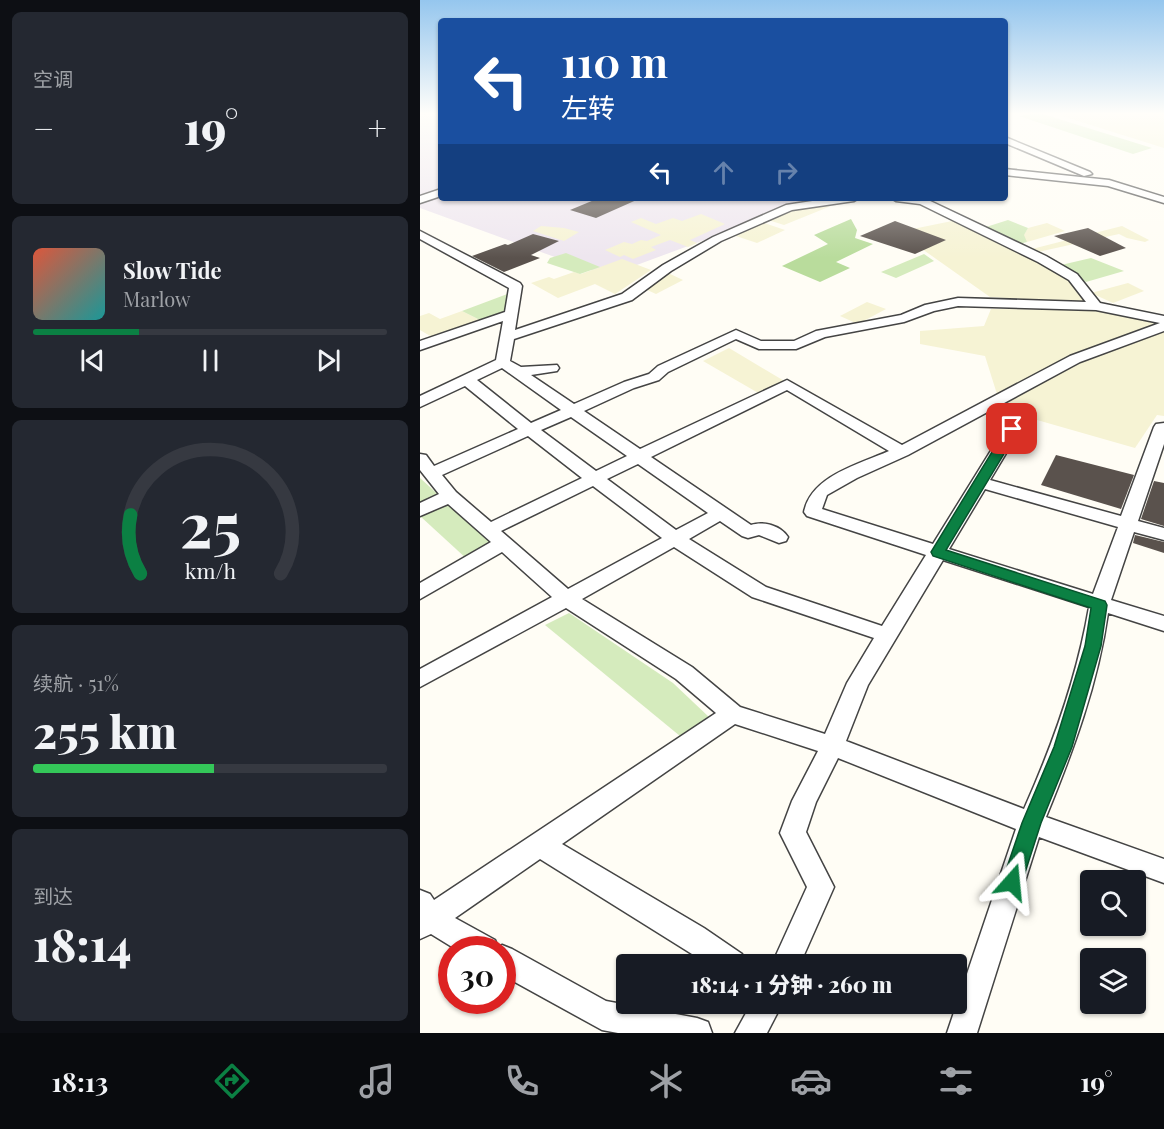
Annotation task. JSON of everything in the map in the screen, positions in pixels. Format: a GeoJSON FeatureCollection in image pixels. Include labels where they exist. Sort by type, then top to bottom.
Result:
{"type":"FeatureCollection","features":[{"type":"Feature","properties":{"kind":"street"},"geometry":{"type":"LineString","coordinates":[[1058,162],[1108,183],[1164,200]]}},
{"type":"Feature","properties":{"kind":"street"},"geometry":{"type":"LineString","coordinates":[[1008,172],[1108,183]]}},
{"type":"Feature","properties":{"kind":"street"},"geometry":{"type":"LineString","coordinates":[[420,200],[438,193]]}},
{"type":"Feature","properties":{"kind":"street"},"geometry":{"type":"LineString","coordinates":[[507,337],[627,297],[667,268],[717,239],[790,207],[833,201]]}},
{"type":"Feature","properties":{"kind":"street"},"geometry":{"type":"LineString","coordinates":[[922,201],[1042,259],[1073,277],[1096,306]]}},
{"type":"Feature","properties":{"kind":"street"},"geometry":{"type":"LineString","coordinates":[[420,234],[516,286],[503,362]]}},
{"type":"Feature","properties":{"kind":"street"},"geometry":{"type":"LineString","coordinates":[[1164,320],[1096,306],[958,302],[930,308],[904,318],[821,334],[796,345],[759,345],[735,334],[663,369],[654,377],[629,385],[530,430],[426,466],[450,496],[567,599],[684,673],[732,714],[831,747],[1164,871]]}},
{"type":"Feature","properties":{"kind":"street"},"geometry":{"type":"LineString","coordinates":[[420,346],[511,314]]}},
{"type":"Feature","properties":{"kind":"street"},"geometry":{"type":"LineString","coordinates":[[1164,326],[1074,359],[902,452],[851,474],[821,491],[815,500],[813,512],[1164,624]]}},
{"type":"Feature","properties":{"kind":"street"},"geometry":{"type":"LineString","coordinates":[[503,362],[748,532],[761,528],[778,537]]}},
{"type":"Feature","properties":{"kind":"street"},"geometry":{"type":"LineString","coordinates":[[503,362],[518,372],[552,368]]}},
{"type":"Feature","properties":{"kind":"street"},"geometry":{"type":"LineString","coordinates":[[420,402],[503,362]]}},
{"type":"Feature","properties":{"kind":"street"},"geometry":{"type":"LineString","coordinates":[[467,380],[675,539],[759,592],[887,635]]}},
{"type":"Feature","properties":{"kind":"street"},"geometry":{"type":"LineString","coordinates":[[420,592],[496,537],[595,478],[787,384],[902,452]]}},
{"type":"Feature","properties":{"kind":"street"},"geometry":{"type":"LineString","coordinates":[[791,954],[822,887],[793,833],[804,801],[831,747],[858,683],[1021,415]]}},
{"type":"Feature","properties":{"kind":"street"},"geometry":{"type":"LineString","coordinates":[[962,1033],[1031,823],[1063,747],[1093,646],[1099,605],[1162,427]]}},
{"type":"Feature","properties":{"kind":"street"},"geometry":{"type":"LineString","coordinates":[[980,482],[1164,534]]}},
{"type":"Feature","properties":{"kind":"street"},"geometry":{"type":"LineString","coordinates":[[420,510],[450,496]]}},
{"type":"Feature","properties":{"kind":"street"},"geometry":{"type":"LineString","coordinates":[[420,679],[720,514]]}},
{"type":"Feature","properties":{"kind":"street"},"geometry":{"type":"LineString","coordinates":[[460,936],[424,916],[540,845],[732,714]]}},
{"type":"Feature","properties":{"kind":"street"},"geometry":{"type":"LineString","coordinates":[[540,845],[717,954]]}},
{"type":"Feature","properties":{"kind":"street"},"geometry":{"type":"LineString","coordinates":[[516,967],[602,1015],[697,1033]]}},
{"type":"Feature","properties":{"kind":"street"},"geometry":{"type":"LineString","coordinates":[[750,1033],[761,1014]]}},
{"type":"Feature","properties":{"kind":"shaded area"},"geometry":{"type":"Polygon","coordinates":[[[420,162],[438,162],[438,201],[810,201],[607,276],[420,208],[420,162]]]}},
{"type":"Feature","properties":{"kind":"shaded area"},"geometry":{"type":"Polygon","coordinates":[[[831,206],[784,225],[768,220],[794,209],[831,206]]]}},
{"type":"Feature","properties":{"kind":"shaded area"},"geometry":{"type":"Polygon","coordinates":[[[701,214],[725,224],[690,240],[697,243],[688,247],[670,240],[651,247],[656,250],[633,259],[624,255],[620,257],[605,250],[624,242],[632,244],[661,235],[631,222],[641,218],[656,224],[673,218],[682,221],[701,214]]]}},
{"type":"Feature","properties":{"kind":"shaded area"},"geometry":{"type":"Polygon","coordinates":[[[957,220],[1068,278],[1085,303],[990,297],[898,232],[957,220]]]}},
{"type":"Feature","properties":{"kind":"shaded area"},"geometry":{"type":"Polygon","coordinates":[[[761,222],[785,230],[757,243],[733,235],[761,222]]]}},
{"type":"Feature","properties":{"kind":"shaded area"},"geometry":{"type":"Polygon","coordinates":[[[1047,223],[1065,231],[1027,242],[1023,236],[1028,228],[1047,223]]]}},
{"type":"Feature","properties":{"kind":"shaded area"},"geometry":{"type":"Polygon","coordinates":[[[541,226],[579,232],[564,241],[533,231],[541,226]]]}},
{"type":"Feature","properties":{"kind":"shaded area"},"geometry":{"type":"Polygon","coordinates":[[[1122,226],[1149,240],[1145,242],[1119,234],[1038,252],[1032,249],[1122,226]]]}},
{"type":"Feature","properties":{"kind":"shaded area"},"geometry":{"type":"Polygon","coordinates":[[[622,259],[651,270],[615,294],[595,284],[558,298],[531,283],[549,277],[554,279],[574,272],[581,274],[622,259]]]}},
{"type":"Feature","properties":{"kind":"shaded area"},"geometry":{"type":"Polygon","coordinates":[[[668,273],[683,280],[656,294],[645,289],[668,273]]]}},
{"type":"Feature","properties":{"kind":"shaded area"},"geometry":{"type":"Polygon","coordinates":[[[1128,283],[1144,291],[1113,303],[1091,293],[1128,283]]]}},
{"type":"Feature","properties":{"kind":"shaded area"},"geometry":{"type":"Polygon","coordinates":[[[867,302],[886,309],[858,324],[840,316],[867,302]]]}},
{"type":"Feature","properties":{"kind":"shaded area"},"geometry":{"type":"Polygon","coordinates":[[[991,309],[1094,310],[1164,323],[1164,416],[1157,415],[1135,448],[1002,410],[985,356],[920,344],[920,331],[984,326],[991,309]]]}},
{"type":"Feature","properties":{"kind":"shaded area"},"geometry":{"type":"Polygon","coordinates":[[[462,311],[480,320],[432,337],[420,330],[420,316],[429,313],[440,319],[462,311]]]}},
{"type":"Feature","properties":{"kind":"shaded area"},"geometry":{"type":"Polygon","coordinates":[[[729,348],[786,382],[760,394],[703,361],[729,348]]]}},
{"type":"Feature","properties":{"kind":"green space"},"geometry":{"type":"Polygon","coordinates":[[[851,219],[857,230],[855,238],[873,244],[836,262],[850,268],[820,282],[782,266],[828,244],[814,235],[851,219]]]}},
{"type":"Feature","properties":{"kind":"green space"},"geometry":{"type":"Polygon","coordinates":[[[1008,220],[1028,228],[1024,235],[1027,242],[1019,244],[986,227],[1008,220]]]}},
{"type":"Feature","properties":{"kind":"green space"},"geometry":{"type":"Polygon","coordinates":[[[566,253],[600,267],[580,274],[547,263],[550,258],[566,253]]]}},
{"type":"Feature","properties":{"kind":"green space"},"geometry":{"type":"Polygon","coordinates":[[[924,254],[934,261],[896,278],[881,272],[924,254]]]}},
{"type":"Feature","properties":{"kind":"green space"},"geometry":{"type":"Polygon","coordinates":[[[1091,258],[1124,271],[1086,282],[1061,265],[1091,258]]]}},
{"type":"Feature","properties":{"kind":"green space"},"geometry":{"type":"Polygon","coordinates":[[[510,293],[507,311],[480,320],[462,311],[510,293]]]}},
{"type":"Feature","properties":{"kind":"green space"},"geometry":{"type":"Polygon","coordinates":[[[420,478],[489,541],[488,549],[468,560],[420,516],[420,478]]]}},
{"type":"Feature","properties":{"kind":"green space"},"geometry":{"type":"Polygon","coordinates":[[[569,613],[673,683],[710,718],[680,736],[545,625],[569,613]]]}},
{"type":"Feature","properties":{"kind":"building"},"geometry":{"type":"Polygon","coordinates":[[[592,201],[634,201],[596,218],[570,210],[592,201]]]}},
{"type":"Feature","properties":{"kind":"building"},"geometry":{"type":"Polygon","coordinates":[[[895,221],[946,240],[915,254],[860,236],[895,221]]]}},
{"type":"Feature","properties":{"kind":"building"},"geometry":{"type":"Polygon","coordinates":[[[1088,228],[1126,248],[1100,256],[1054,236],[1088,228]]]}},
{"type":"Feature","properties":{"kind":"building"},"geometry":{"type":"Polygon","coordinates":[[[533,234],[559,241],[531,255],[540,258],[504,272],[472,256],[505,244],[508,245],[533,234]]]}},
{"type":"Feature","properties":{"kind":"building"},"geometry":{"type":"Polygon","coordinates":[[[1056,455],[1134,475],[1121,509],[1041,485],[1056,455]]]}},
{"type":"Feature","properties":{"kind":"building"},"geometry":{"type":"Polygon","coordinates":[[[1154,481],[1164,483],[1164,526],[1141,519],[1154,481]]]}},
{"type":"Feature","properties":{"kind":"building"},"geometry":{"type":"Polygon","coordinates":[[[1135,535],[1164,542],[1164,553],[1133,543],[1135,535]]]}},
{"type":"Feature","properties":{"kind":"route"},"geometry":{"type":"LineString","coordinates":[[1012,429],[938,552],[1099,605],[1093,646],[1063,747],[1031,823],[1012,882]]}}]}
